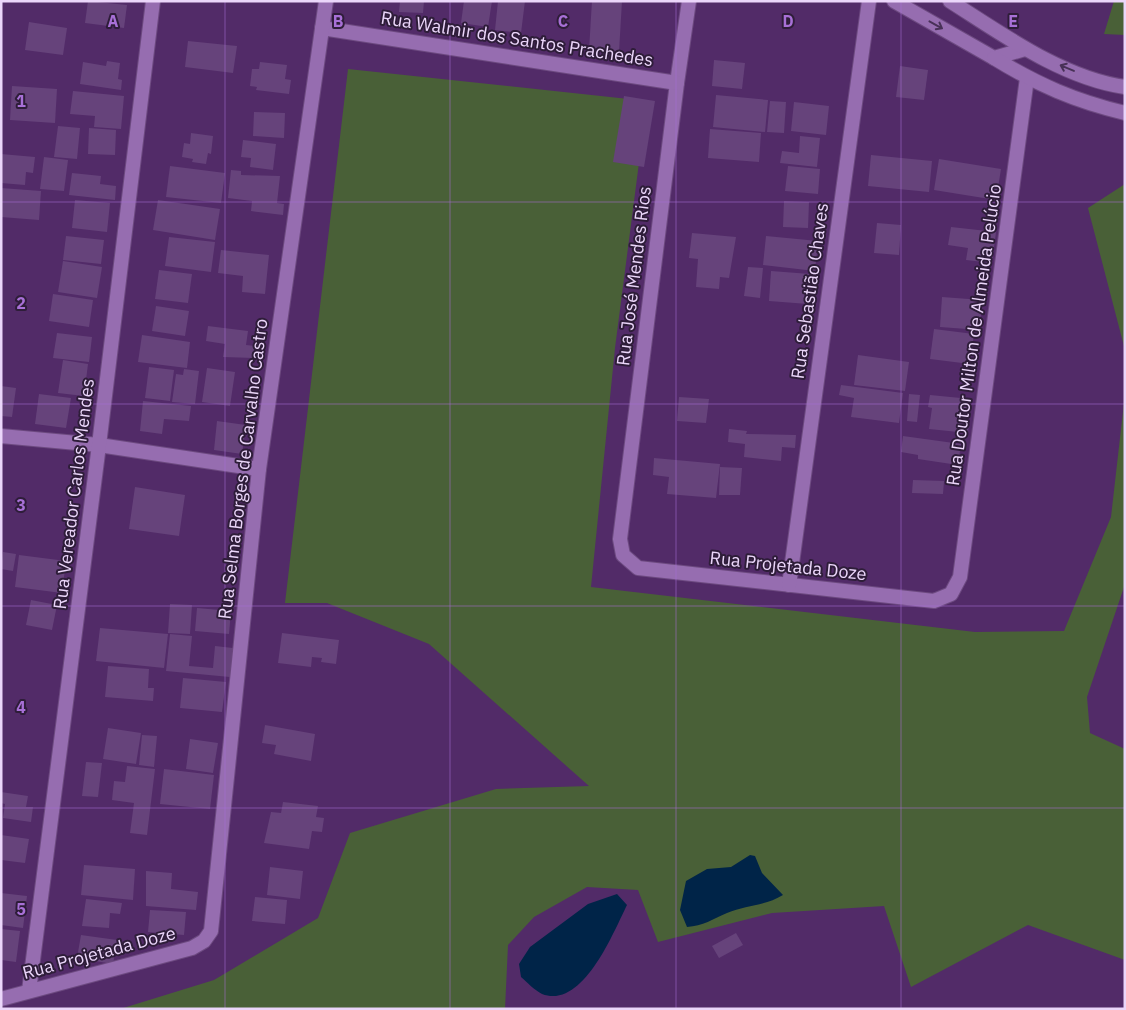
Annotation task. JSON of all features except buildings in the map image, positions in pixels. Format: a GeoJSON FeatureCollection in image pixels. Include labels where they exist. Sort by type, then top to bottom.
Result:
{"type":"FeatureCollection","features":[{"type":"Feature","properties":{"kind":"street","name":"Rua Vereador Carlos Mendes"},"geometry":{"type":"LineString","coordinates":[[29,991],[99,445],[153,1]]}},
{"type":"Feature","properties":{"kind":"street","name":"Rua Selma Borges de Carvalho Castro"},"geometry":{"type":"LineString","coordinates":[[204,941],[211,931],[259,469],[326,1]]}},
{"type":"Feature","properties":{"kind":"street","name":"Rua José Mendes Rios"},"geometry":{"type":"LineString","coordinates":[[623,555],[620,539],[689,1]]}},
{"type":"Feature","properties":{"kind":"street","name":"Rua Sebastião Chaves"},"geometry":{"type":"LineString","coordinates":[[789,585],[869,1]]}},
{"type":"Feature","properties":{"kind":"street"},"geometry":{"type":"LineString","coordinates":[[894,1],[1027,78],[1078,101],[1125,113]]}},
{"type":"Feature","properties":{"kind":"street"},"geometry":{"type":"LineString","coordinates":[[950,1],[1025,49],[1068,68],[1118,86]]}},
{"type":"Feature","properties":{"kind":"street","name":"Rua Walmir dos Santos Prachedes"},"geometry":{"type":"LineString","coordinates":[[322,28],[677,83]]}},
{"type":"Feature","properties":{"kind":"street"},"geometry":{"type":"LineString","coordinates":[[994,58],[1025,49]]}},
{"type":"Feature","properties":{"kind":"street","name":"Rua Doutor Milton de Almeida Pelúcio"},"geometry":{"type":"LineString","coordinates":[[951,594],[960,577],[1027,78]]}},
{"type":"Feature","properties":{"kind":"street"},"geometry":{"type":"LineString","coordinates":[[1,436],[99,445],[259,469]]}},
{"type":"Feature","properties":{"kind":"street","name":"Rua Projetada Doze"},"geometry":{"type":"LineString","coordinates":[[623,555],[638,568],[934,601],[951,594]]}},
{"type":"Feature","properties":{"kind":"street","name":"Rua Projetada Doze"},"geometry":{"type":"LineString","coordinates":[[1,999],[192,948],[204,941]]}},
{"type":"Feature","properties":{"kind":"green space"},"geometry":{"type":"Polygon","coordinates":[[[1114,1],[1125,1],[1125,35],[1104,34],[1114,1]]]}},
{"type":"Feature","properties":{"kind":"green space"},"geometry":{"type":"Polygon","coordinates":[[[348,69],[647,101],[615,348],[591,587],[975,632],[1064,631],[1111,517],[1125,394],[1125,584],[1087,697],[1090,733],[1125,749],[1125,960],[1028,925],[911,987],[884,906],[772,913],[658,942],[638,890],[587,887],[534,917],[508,945],[505,1009],[120,1009],[214,980],[318,918],[350,833],[496,789],[589,786],[429,644],[327,603],[285,603],[348,69]]]}},
{"type":"Feature","properties":{"kind":"green space"},"geometry":{"type":"Polygon","coordinates":[[[1125,184],[1125,350],[1088,208],[1125,184]]]}},
{"type":"Feature","properties":{"kind":"water"},"geometry":{"type":"Polygon","coordinates":[[[750,855],[755,856],[762,873],[783,895],[776,899],[734,910],[703,924],[687,927],[680,910],[686,881],[707,869],[731,867],[750,855]]]}},
{"type":"Feature","properties":{"kind":"water"},"geometry":{"type":"Polygon","coordinates":[[[617,894],[627,905],[595,965],[571,991],[557,996],[542,994],[521,977],[519,964],[530,947],[588,904],[617,894]]]}}]}
